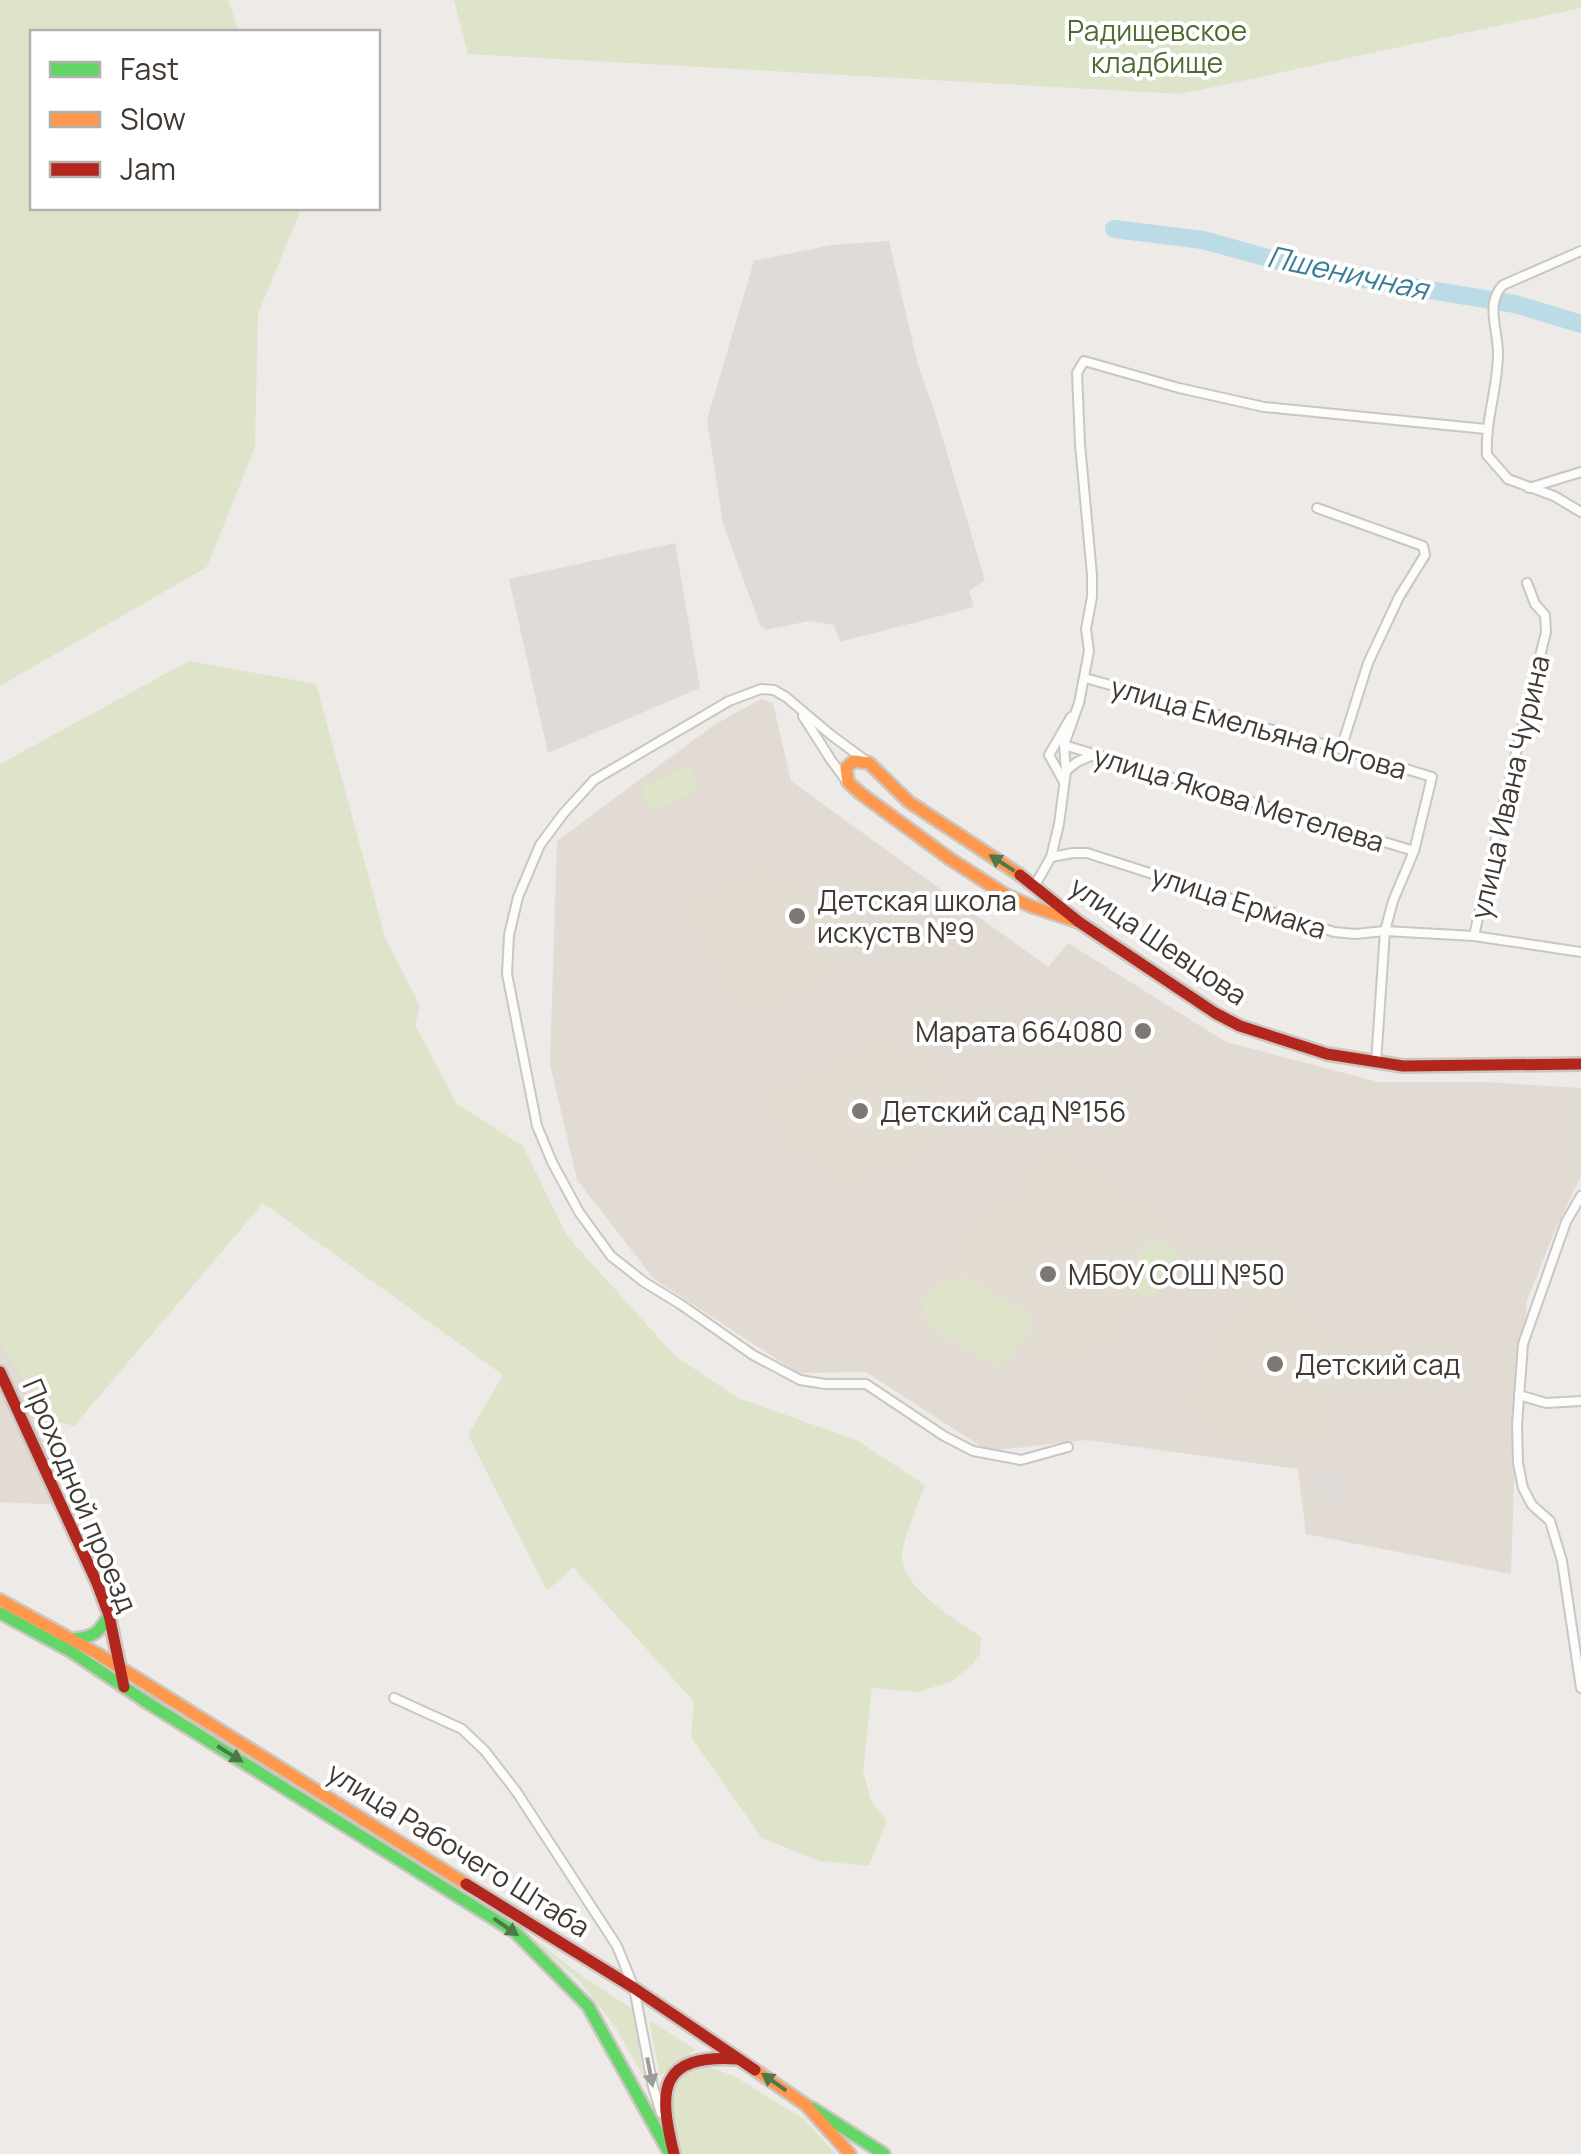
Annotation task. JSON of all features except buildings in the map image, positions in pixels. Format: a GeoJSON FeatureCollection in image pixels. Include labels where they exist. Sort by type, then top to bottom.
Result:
{"type":"FeatureCollection","features":[{"type":"Feature","properties":{"kind":"main road"},"geometry":{"type":"LineString","coordinates":[[869,762],[849,763],[846,768],[848,782],[860,793],[1008,897],[1079,922]]}},
{"type":"Feature","properties":{"kind":"main road","name":"улица Шевцова"},"geometry":{"type":"LineString","coordinates":[[869,762],[910,802],[1035,885],[1079,922],[1240,1026],[1327,1054],[1376,1063],[1581,1064]]}},
{"type":"Feature","properties":{"kind":"main road","name":"Проходной проезд"},"geometry":{"type":"LineString","coordinates":[[0,1372],[97,1582],[109,1614],[124,1687]]}},
{"type":"Feature","properties":{"kind":"main road","name":"улица Рабочего Штаба"},"geometry":{"type":"LineString","coordinates":[[0,1600],[121,1668],[634,1988],[884,2154]]}},
{"type":"Feature","properties":{"kind":"main road","name":"улица Рабочего Штаба"},"geometry":{"type":"LineString","coordinates":[[0,1612],[72,1652],[515,1932],[588,2006],[672,2154]]}},
{"type":"Feature","properties":{"kind":"main road"},"geometry":{"type":"LineString","coordinates":[[73,1640],[98,1634],[109,1614]]}},
{"type":"Feature","properties":{"kind":"main road"},"geometry":{"type":"LineString","coordinates":[[99,1670],[121,1668]]}},
{"type":"Feature","properties":{"kind":"main road"},"geometry":{"type":"LineString","coordinates":[[672,2154],[664,2102],[673,2077],[700,2059],[742,2059]]}},
{"type":"Feature","properties":{"kind":"main road"},"geometry":{"type":"LineString","coordinates":[[806,2104],[850,2154]]}},
{"type":"Feature","properties":{"kind":"street"},"geometry":{"type":"LineString","coordinates":[[1581,251],[1502,285],[1494,294],[1498,352],[1494,398],[1486,429],[1487,456],[1508,478],[1554,496],[1581,512]]}},
{"type":"Feature","properties":{"kind":"street"},"geometry":{"type":"LineString","coordinates":[[1035,885],[1051,858],[1059,824],[1066,772],[1064,745],[1079,703],[1090,651],[1086,629],[1092,574],[1077,373],[1084,361],[1264,407],[1486,429]]}},
{"type":"Feature","properties":{"kind":"street"},"geometry":{"type":"LineString","coordinates":[[1528,488],[1581,472]]}},
{"type":"Feature","properties":{"kind":"street"},"geometry":{"type":"LineString","coordinates":[[1318,508],[1423,546],[1426,554],[1399,597],[1368,663],[1341,749]]}},
{"type":"Feature","properties":{"kind":"street","name":"улица Ивана Чурина"},"geometry":{"type":"LineString","coordinates":[[1474,936],[1546,632],[1545,615],[1534,604],[1528,583]]}},
{"type":"Feature","properties":{"kind":"street","name":"улица Емельяна Югова"},"geometry":{"type":"LineString","coordinates":[[1085,678],[1432,777],[1414,851]]}},
{"type":"Feature","properties":{"kind":"street","name":"улица Шевцова"},"geometry":{"type":"LineString","coordinates":[[869,762],[786,696],[762,689],[730,701],[594,780],[562,814],[540,844],[518,897],[509,935],[506,974],[537,1126],[579,1212],[611,1256],[753,1355],[800,1380],[866,1384],[973,1451],[1021,1460],[1068,1447]]}},
{"type":"Feature","properties":{"kind":"street"},"geometry":{"type":"LineString","coordinates":[[1064,782],[1049,755],[1079,703]]}},
{"type":"Feature","properties":{"kind":"street"},"geometry":{"type":"LineString","coordinates":[[798,708],[848,782]]}},
{"type":"Feature","properties":{"kind":"street","name":"улица Якова Метелева"},"geometry":{"type":"LineString","coordinates":[[1064,745],[1414,851]]}},
{"type":"Feature","properties":{"kind":"street"},"geometry":{"type":"LineString","coordinates":[[1066,772],[1095,754]]}},
{"type":"Feature","properties":{"kind":"street"},"geometry":{"type":"LineString","coordinates":[[1376,1063],[1385,931],[1414,851]]}},
{"type":"Feature","properties":{"kind":"street","name":"улица Ермака"},"geometry":{"type":"LineString","coordinates":[[1051,858],[1087,852],[1334,932],[1474,936],[1581,952]]}},
{"type":"Feature","properties":{"kind":"street"},"geometry":{"type":"LineString","coordinates":[[1581,1196],[1566,1222],[1523,1344],[1518,1395],[1518,1463],[1532,1505],[1550,1521],[1556,1538],[1568,1590],[1581,1688]]}},
{"type":"Feature","properties":{"kind":"street"},"geometry":{"type":"LineString","coordinates":[[1518,1395],[1546,1403],[1581,1401]]}},
{"type":"Feature","properties":{"kind":"street"},"geometry":{"type":"LineString","coordinates":[[394,1698],[462,1729],[485,1751],[516,1791],[617,1946],[634,1988],[653,2087],[672,2154]]}},
{"type":"Feature","properties":{"kind":"shaded area"},"geometry":{"type":"Polygon","coordinates":[[[889,241],[918,365],[985,580],[969,591],[974,607],[840,642],[834,625],[809,621],[766,630],[760,625],[723,524],[707,420],[754,261],[832,245],[889,241]]]}},
{"type":"Feature","properties":{"kind":"shaded area"},"geometry":{"type":"Polygon","coordinates":[[[675,543],[700,688],[548,753],[509,579],[675,543]]]}},
{"type":"Feature","properties":{"kind":"shaded area"},"geometry":{"type":"Polygon","coordinates":[[[761,699],[773,703],[791,781],[1048,967],[1068,943],[1226,1042],[1378,1082],[1486,1082],[1581,1088],[1581,1176],[1527,1300],[1515,1454],[1511,1574],[1306,1534],[1298,1469],[1087,1440],[988,1451],[866,1372],[798,1373],[654,1279],[577,1180],[550,1064],[557,841],[714,725],[761,699]]]}},
{"type":"Feature","properties":{"kind":"shaded area"},"geometry":{"type":"Polygon","coordinates":[[[766,858],[868,927],[824,987],[742,1029],[730,1003],[722,1005],[675,902],[766,858]]]}},
{"type":"Feature","properties":{"kind":"shaded area","name":"Детский сад №156"},"geometry":{"type":"Polygon","coordinates":[[[890,1030],[971,1087],[902,1188],[881,1172],[860,1202],[776,1143],[757,1095],[890,1030]]]}},
{"type":"Feature","properties":{"kind":"shaded area","name":"МБОУ СОШ №50"},"geometry":{"type":"Polygon","coordinates":[[[1047,1134],[1193,1231],[1116,1347],[1048,1374],[1021,1355],[990,1374],[904,1317],[989,1188],[1005,1197],[1047,1134]]]}},
{"type":"Feature","properties":{"kind":"shaded area","name":"Детский сад"},"geometry":{"type":"Polygon","coordinates":[[[1254,1271],[1364,1348],[1343,1380],[1340,1445],[1227,1447],[1168,1409],[1254,1271]]]}},
{"type":"Feature","properties":{"kind":"shaded area"},"geometry":{"type":"Polygon","coordinates":[[[0,1344],[52,1420],[62,1505],[0,1502],[0,1344]]]}},
{"type":"Feature","properties":{"kind":"shaded area"},"geometry":{"type":"Polygon","coordinates":[[[1317,1475],[1350,1475],[1348,1503],[1317,1497],[1317,1475]]]}},
{"type":"Feature","properties":{"kind":"green space"},"geometry":{"type":"Polygon","coordinates":[[[0,0],[228,0],[238,30],[30,30],[30,210],[298,210],[299,214],[258,314],[255,447],[207,567],[0,686],[0,0]]]}},
{"type":"Feature","properties":{"kind":"green space","name":"Радищевское кладбище"},"geometry":{"type":"Polygon","coordinates":[[[454,0],[1581,0],[1581,8],[1181,94],[468,54],[454,0]]]}},
{"type":"Feature","properties":{"kind":"green space"},"geometry":{"type":"Polygon","coordinates":[[[189,661],[316,684],[385,937],[420,1006],[415,1025],[457,1104],[523,1146],[567,1236],[675,1356],[738,1398],[856,1440],[925,1485],[903,1546],[904,1566],[919,1590],[981,1637],[980,1653],[951,1682],[917,1692],[872,1688],[863,1771],[871,1801],[887,1821],[869,1866],[820,1861],[762,1838],[691,1737],[694,1702],[573,1567],[547,1591],[468,1435],[503,1375],[263,1203],[74,1426],[52,1420],[0,1344],[0,764],[189,661]]]}},
{"type":"Feature","properties":{"kind":"green space"},"geometry":{"type":"Polygon","coordinates":[[[689,766],[699,784],[696,792],[651,811],[641,794],[642,788],[689,766]]]}},
{"type":"Feature","properties":{"kind":"green space"},"geometry":{"type":"Polygon","coordinates":[[[1157,1240],[1179,1255],[1155,1296],[1150,1298],[1130,1289],[1127,1277],[1150,1242],[1157,1240]]]}},
{"type":"Feature","properties":{"kind":"green space"},"geometry":{"type":"Polygon","coordinates":[[[963,1277],[1028,1316],[1031,1326],[1011,1356],[1000,1364],[942,1333],[925,1314],[926,1299],[934,1290],[963,1277]]]}},
{"type":"Feature","properties":{"kind":"green space"},"geometry":{"type":"Polygon","coordinates":[[[144,1689],[486,1901],[582,1976],[634,2010],[645,2079],[614,2025],[580,1982],[518,1927],[320,1806],[142,1692],[144,1689]]]}},
{"type":"Feature","properties":{"kind":"green space"},"geometry":{"type":"Polygon","coordinates":[[[649,2020],[696,2050],[660,2076],[649,2020]]]}},
{"type":"Feature","properties":{"kind":"green space"},"geometry":{"type":"Polygon","coordinates":[[[710,2067],[734,2076],[804,2119],[836,2154],[679,2154],[667,2098],[678,2080],[710,2067]]]}},
{"type":"Feature","properties":{"kind":"waterway","name":"Пшеничная"},"geometry":{"type":"LineString","coordinates":[[1114,229],[1203,240],[1339,275],[1515,304],[1581,324]]}},
{"type":"Feature","properties":{"kind":"traffic: fast"},"geometry":{"type":"LineString","coordinates":[[0,1613],[72,1652],[515,1932],[588,2006],[670,2154]]}},
{"type":"Feature","properties":{"kind":"traffic: fast"},"geometry":{"type":"LineString","coordinates":[[73,1639],[95,1633],[109,1615]]}},
{"type":"Feature","properties":{"kind":"traffic: fast"},"geometry":{"type":"LineString","coordinates":[[812,2108],[884,2154]]}},
{"type":"Feature","properties":{"kind":"traffic: slow"},"geometry":{"type":"LineString","coordinates":[[1020,875],[909,802],[869,763],[854,761],[846,768],[848,782],[860,793],[950,859],[1006,895],[1079,922]]}},
{"type":"Feature","properties":{"kind":"traffic: slow"},"geometry":{"type":"LineString","coordinates":[[0,1600],[98,1654],[466,1884]]}},
{"type":"Feature","properties":{"kind":"traffic: slow"},"geometry":{"type":"LineString","coordinates":[[755,2070],[806,2105],[850,2154]]}},
{"type":"Feature","properties":{"kind":"traffic: jam"},"geometry":{"type":"LineString","coordinates":[[1020,875],[1079,922],[1240,1026],[1327,1054],[1403,1066],[1581,1064]]}},
{"type":"Feature","properties":{"kind":"traffic: jam"},"geometry":{"type":"LineString","coordinates":[[0,1372],[97,1583],[109,1615],[124,1687]]}},
{"type":"Feature","properties":{"kind":"traffic: jam"},"geometry":{"type":"LineString","coordinates":[[466,1884],[634,1988],[755,2070]]}},
{"type":"Feature","properties":{"kind":"traffic: jam"},"geometry":{"type":"LineString","coordinates":[[674,2154],[666,2111],[670,2081],[678,2070],[692,2063],[738,2059]]}},
{"type":"Feature","properties":{"kind":"place","name":"Детская школа искуств №9"},"geometry":{"type":"Point","coordinates":[797,916]}},
{"type":"Feature","properties":{"kind":"place","name":"Марата 664080"},"geometry":{"type":"Point","coordinates":[1143,1031]}},
{"type":"Feature","properties":{"kind":"place","name":"Детский сад №156"},"geometry":{"type":"Point","coordinates":[860,1111]}},
{"type":"Feature","properties":{"kind":"place","name":"МБОУ СОШ №50"},"geometry":{"type":"Point","coordinates":[1048,1274]}},
{"type":"Feature","properties":{"kind":"place","name":"Детский сад"},"geometry":{"type":"Point","coordinates":[1275,1364]}}]}
